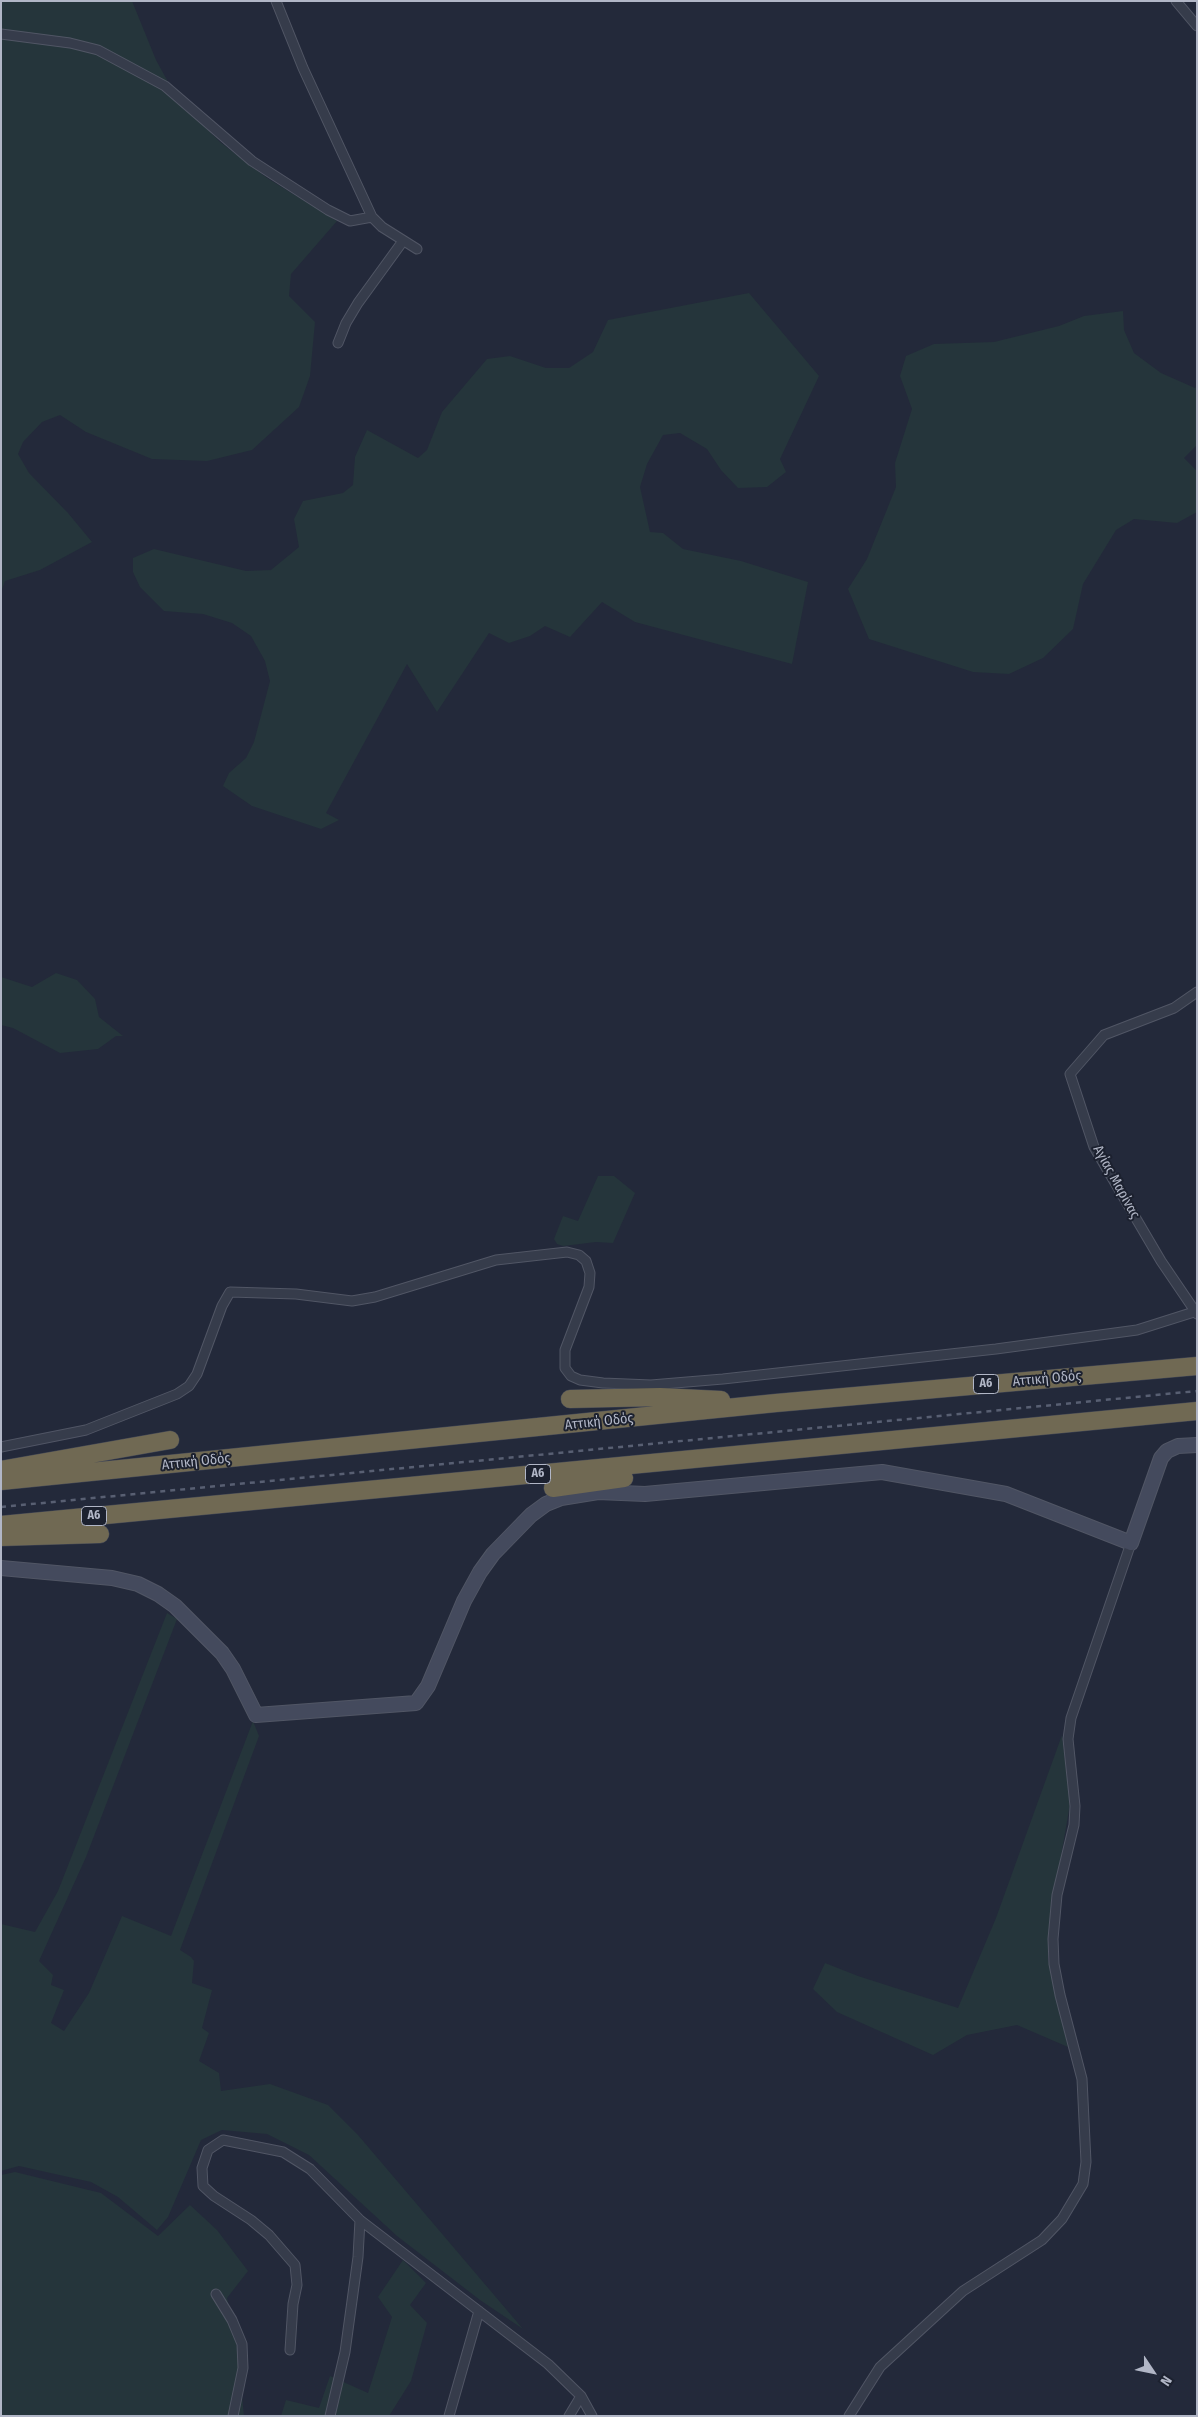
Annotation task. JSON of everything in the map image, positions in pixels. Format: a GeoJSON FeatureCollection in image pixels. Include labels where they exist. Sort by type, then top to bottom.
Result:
{"type":"FeatureCollection","features":[{"type":"Feature","properties":{"kind":"highway","name":"Αττική Οδός"},"geometry":{"type":"LineString","coordinates":[[1,1481],[776,1403],[1197,1366]]}},
{"type":"Feature","properties":{"kind":"highway"},"geometry":{"type":"LineString","coordinates":[[570,1399],[660,1397],[776,1403]]}},
{"type":"Feature","properties":{"kind":"highway","name":"Α6"},"geometry":{"type":"LineString","coordinates":[[1,1525],[1197,1411]]}},
{"type":"Feature","properties":{"kind":"highway"},"geometry":{"type":"LineString","coordinates":[[1,1470],[170,1440]]}},
{"type":"Feature","properties":{"kind":"highway"},"geometry":{"type":"LineString","coordinates":[[553,1488],[662,1472],[815,1457],[890,1441]]}},
{"type":"Feature","properties":{"kind":"highway"},"geometry":{"type":"LineString","coordinates":[[1,1537],[100,1534]]}},
{"type":"Feature","properties":{"kind":"street"},"geometry":{"type":"LineString","coordinates":[[276,1],[303,68],[372,217],[402,241],[418,249]]}},
{"type":"Feature","properties":{"kind":"street"},"geometry":{"type":"LineString","coordinates":[[1176,1],[1197,26]]}},
{"type":"Feature","properties":{"kind":"street"},"geometry":{"type":"LineString","coordinates":[[1,34],[70,43],[98,50],[165,86],[252,161],[328,210],[350,221],[372,217]]}},
{"type":"Feature","properties":{"kind":"street"},"geometry":{"type":"LineString","coordinates":[[338,344],[346,323],[358,302],[402,241]]}},
{"type":"Feature","properties":{"kind":"street","name":"Αγίας Μαρίνας"},"geometry":{"type":"LineString","coordinates":[[1196,1312],[1161,1261],[1094,1147],[1070,1074],[1104,1035],[1174,1008],[1197,992]]}},
{"type":"Feature","properties":{"kind":"street"},"geometry":{"type":"LineString","coordinates":[[1,1447],[86,1430],[177,1394],[189,1386],[197,1374],[222,1306],[230,1292],[296,1294],[352,1301],[375,1297],[496,1260],[567,1252],[579,1255],[586,1261],[590,1273],[588,1287],[565,1350],[564,1368],[571,1376],[580,1380],[603,1382],[651,1384],[723,1380],[996,1348],[1137,1330],[1196,1312]]}},
{"type":"Feature","properties":{"kind":"street"},"geometry":{"type":"LineString","coordinates":[[849,2416],[880,2368],[963,2291],[1042,2240],[1062,2218],[1083,2184],[1086,2162],[1082,2079],[1060,1995],[1054,1964],[1053,1938],[1058,1895],[1074,1815],[1068,1739],[1071,1718],[1161,1458],[1172,1448],[1197,1445]]}},
{"type":"Feature","properties":{"kind":"street"},"geometry":{"type":"LineString","coordinates":[[1,1568],[112,1578],[138,1584],[158,1594],[175,1606],[222,1653],[233,1669],[256,1715],[416,1703],[428,1686],[468,1594],[493,1554],[531,1515],[546,1504],[584,1493],[645,1494],[882,1472],[1006,1494],[1130,1543]]}},
{"type":"Feature","properties":{"kind":"street"},"geometry":{"type":"LineString","coordinates":[[290,2350],[292,2304],[297,2285],[295,2265],[284,2250],[263,2230],[214,2196],[203,2186],[202,2168],[208,2150],[223,2140],[283,2152],[310,2169],[360,2220],[548,2364],[581,2396],[592,2416]]}},
{"type":"Feature","properties":{"kind":"street"},"geometry":{"type":"LineString","coordinates":[[330,2416],[345,2352],[358,2257],[360,2220]]}},
{"type":"Feature","properties":{"kind":"street"},"geometry":{"type":"LineString","coordinates":[[216,2294],[232,2320],[242,2344],[244,2368],[232,2416]]}},
{"type":"Feature","properties":{"kind":"street"},"geometry":{"type":"LineString","coordinates":[[448,2416],[479,2311]]}},
{"type":"Feature","properties":{"kind":"street"},"geometry":{"type":"LineString","coordinates":[[569,2416],[581,2396]]}},
{"type":"Feature","properties":{"kind":"shaded area"},"geometry":{"type":"Polygon","coordinates":[[[1,1],[132,1],[156,60],[178,100],[220,142],[267,178],[337,221],[291,274],[289,296],[315,322],[310,376],[299,407],[252,450],[207,461],[152,459],[86,432],[60,415],[42,422],[23,442],[18,454],[29,473],[68,513],[92,542],[40,570],[5,581],[1,592],[1,1]]]}},
{"type":"Feature","properties":{"kind":"shaded area"},"geometry":{"type":"Polygon","coordinates":[[[749,293],[819,376],[780,459],[786,472],[767,487],[738,488],[721,470],[707,449],[680,433],[663,435],[647,464],[640,487],[650,532],[663,533],[683,549],[741,561],[808,582],[792,664],[635,622],[602,602],[570,637],[545,626],[530,636],[509,643],[489,633],[437,712],[407,664],[326,813],[339,820],[321,829],[252,806],[223,786],[229,773],[246,758],[254,742],[270,681],[265,661],[251,636],[232,623],[203,614],[164,611],[140,587],[133,572],[133,558],[154,549],[246,571],[271,570],[299,547],[294,519],[303,501],[343,493],[353,485],[355,457],[367,430],[418,458],[427,450],[442,412],[487,359],[510,356],[546,368],[569,368],[593,352],[608,320],[749,293]]]}},
{"type":"Feature","properties":{"kind":"shaded area"},"geometry":{"type":"Polygon","coordinates":[[[1123,311],[1124,330],[1134,353],[1161,373],[1195,388],[1197,386],[1197,445],[1184,458],[1197,471],[1197,512],[1177,523],[1134,519],[1116,530],[1083,584],[1073,629],[1043,658],[1009,674],[973,672],[869,639],[848,589],[867,559],[896,487],[895,463],[912,409],[900,376],[906,356],[934,344],[994,342],[1059,326],[1084,316],[1123,311]]]}},
{"type":"Feature","properties":{"kind":"shaded area"},"geometry":{"type":"Polygon","coordinates":[[[56,973],[77,980],[95,999],[99,1017],[123,1036],[116,1036],[98,1049],[60,1053],[13,1028],[1,1025],[1,977],[32,987],[56,973]]]}},
{"type":"Feature","properties":{"kind":"shaded area"},"geometry":{"type":"Polygon","coordinates":[[[598,1176],[614,1176],[635,1193],[613,1243],[596,1242],[563,1246],[557,1244],[554,1239],[563,1216],[578,1221],[598,1176]]]}},
{"type":"Feature","properties":{"kind":"shaded area"},"geometry":{"type":"Polygon","coordinates":[[[167,1613],[177,1619],[86,1857],[39,1961],[53,1975],[51,1985],[64,1990],[51,2023],[64,2031],[89,1993],[122,1916],[171,1936],[253,1721],[259,1736],[180,1950],[194,1961],[192,1983],[212,1990],[202,2028],[209,2033],[199,2061],[219,2073],[221,2091],[270,2084],[328,2105],[358,2135],[523,2329],[480,2300],[397,2236],[309,2155],[267,2134],[222,2130],[201,2140],[168,2217],[157,2230],[118,2197],[91,2182],[19,2166],[1,2171],[1,1924],[35,1932],[58,1891],[167,1613]]]}},
{"type":"Feature","properties":{"kind":"shaded area"},"geometry":{"type":"Polygon","coordinates":[[[1062,1735],[1070,1804],[1052,1909],[1048,1959],[1068,2047],[1017,2025],[967,2035],[933,2055],[837,2012],[813,1989],[825,1963],[858,1976],[958,2008],[996,1918],[1062,1735]]]}},
{"type":"Feature","properties":{"kind":"shaded area"},"geometry":{"type":"Polygon","coordinates":[[[15,2172],[101,2193],[158,2236],[190,2205],[217,2230],[248,2271],[227,2298],[237,2347],[244,2416],[1,2416],[1,2175],[15,2172]]]}},
{"type":"Feature","properties":{"kind":"shaded area"},"geometry":{"type":"Polygon","coordinates":[[[403,2260],[426,2283],[410,2305],[427,2323],[411,2381],[389,2416],[281,2416],[286,2400],[319,2408],[330,2376],[368,2393],[392,2317],[378,2297],[403,2260]]]}},
{"type":"Feature","properties":{"kind":"railway"},"geometry":{"type":"LineString","coordinates":[[1,1507],[1197,1391]]}}]}
